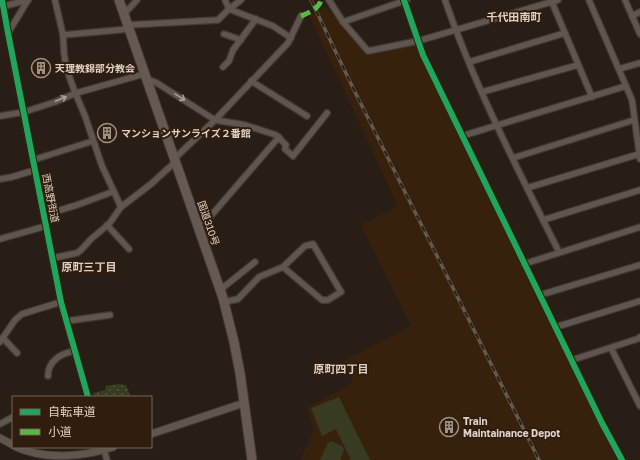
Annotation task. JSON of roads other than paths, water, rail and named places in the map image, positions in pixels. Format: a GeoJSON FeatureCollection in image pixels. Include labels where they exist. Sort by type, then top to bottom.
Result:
{"type":"FeatureCollection","features":[{"type":"Feature","properties":{"kind":"highway","name":"国道310号"},"geometry":{"type":"LineString","coordinates":[[119,0],[224,302],[234,342],[252,460]]}},
{"type":"Feature","properties":{"kind":"street"},"geometry":{"type":"LineString","coordinates":[[2,4],[28,0]]}},
{"type":"Feature","properties":{"kind":"street"},"geometry":{"type":"LineString","coordinates":[[8,33],[28,0]]}},
{"type":"Feature","properties":{"kind":"street"},"geometry":{"type":"LineString","coordinates":[[55,0],[63,35],[66,67],[112,192],[121,207]]}},
{"type":"Feature","properties":{"kind":"street"},"geometry":{"type":"LineString","coordinates":[[124,14],[137,0]]}},
{"type":"Feature","properties":{"kind":"street"},"geometry":{"type":"LineString","coordinates":[[225,0],[229,9],[273,26],[290,38]]}},
{"type":"Feature","properties":{"kind":"street"},"geometry":{"type":"LineString","coordinates":[[63,35],[128,27],[218,20],[241,0]]}},
{"type":"Feature","properties":{"kind":"street"},"geometry":{"type":"LineString","coordinates":[[329,0],[343,22],[368,51],[418,41],[558,0]]}},
{"type":"Feature","properties":{"kind":"street"},"geometry":{"type":"LineString","coordinates":[[343,22],[405,0],[418,41],[462,136],[602,423],[622,460]]}},
{"type":"Feature","properties":{"kind":"street"},"geometry":{"type":"LineString","coordinates":[[445,0],[469,62],[497,126],[559,252]]}},
{"type":"Feature","properties":{"kind":"street"},"geometry":{"type":"LineString","coordinates":[[528,188],[639,156],[632,100],[589,0]]}},
{"type":"Feature","properties":{"kind":"street"},"geometry":{"type":"LineString","coordinates":[[625,0],[640,34]]}},
{"type":"Feature","properties":{"kind":"street"},"geometry":{"type":"LineString","coordinates":[[552,1],[592,97]]}},
{"type":"Feature","properties":{"kind":"street","name":"西高野街道"},"geometry":{"type":"LineString","coordinates":[[2,4],[61,302],[88,396]]}},
{"type":"Feature","properties":{"kind":"street"},"geometry":{"type":"LineString","coordinates":[[632,16],[640,12]]}},
{"type":"Feature","properties":{"kind":"street"},"geometry":{"type":"LineString","coordinates":[[53,258],[77,253],[107,225],[121,207],[151,184],[173,164],[174,160],[215,120],[288,43],[301,16]]}},
{"type":"Feature","properties":{"kind":"street"},"geometry":{"type":"LineString","coordinates":[[224,67],[229,61],[233,50],[256,19]]}},
{"type":"Feature","properties":{"kind":"street"},"geometry":{"type":"LineString","coordinates":[[469,62],[565,33]]}},
{"type":"Feature","properties":{"kind":"street"},"geometry":{"type":"LineString","coordinates":[[224,34],[241,40]]}},
{"type":"Feature","properties":{"kind":"street"},"geometry":{"type":"LineString","coordinates":[[619,69],[640,63]]}},
{"type":"Feature","properties":{"kind":"street"},"geometry":{"type":"LineString","coordinates":[[482,92],[578,64]]}},
{"type":"Feature","properties":{"kind":"street"},"geometry":{"type":"LineString","coordinates":[[0,116],[24,112],[55,102],[76,93],[145,76],[215,120],[245,126],[276,135],[286,145],[285,149],[293,156],[327,113]]}},
{"type":"Feature","properties":{"kind":"street"},"geometry":{"type":"LineString","coordinates":[[251,81],[307,116]]}},
{"type":"Feature","properties":{"kind":"street"},"geometry":{"type":"LineString","coordinates":[[462,136],[626,86]]}},
{"type":"Feature","properties":{"kind":"street"},"geometry":{"type":"LineString","coordinates":[[513,158],[634,120]]}},
{"type":"Feature","properties":{"kind":"street"},"geometry":{"type":"LineString","coordinates":[[197,223],[209,218],[279,137]]}},
{"type":"Feature","properties":{"kind":"street"},"geometry":{"type":"LineString","coordinates":[[33,160],[93,141]]}},
{"type":"Feature","properties":{"kind":"street"},"geometry":{"type":"LineString","coordinates":[[0,179],[35,170]]}},
{"type":"Feature","properties":{"kind":"street"},"geometry":{"type":"LineString","coordinates":[[543,220],[640,190]]}},
{"type":"Feature","properties":{"kind":"street"},"geometry":{"type":"LineString","coordinates":[[44,215],[69,208],[112,192]]}},
{"type":"Feature","properties":{"kind":"street"},"geometry":{"type":"LineString","coordinates":[[107,225],[130,249]]}},
{"type":"Feature","properties":{"kind":"street"},"geometry":{"type":"LineString","coordinates":[[0,239],[46,226]]}},
{"type":"Feature","properties":{"kind":"street"},"geometry":{"type":"LineString","coordinates":[[524,264],[640,228]]}},
{"type":"Feature","properties":{"kind":"street"},"geometry":{"type":"LineString","coordinates":[[224,302],[238,299],[259,277],[283,267],[305,246],[313,244],[341,292],[328,300],[322,300],[283,267]]}},
{"type":"Feature","properties":{"kind":"street"},"geometry":{"type":"LineString","coordinates":[[220,290],[255,262]]}},
{"type":"Feature","properties":{"kind":"street"},"geometry":{"type":"LineString","coordinates":[[540,295],[640,266]]}},
{"type":"Feature","properties":{"kind":"street"},"geometry":{"type":"LineString","coordinates":[[556,327],[640,301]]}},
{"type":"Feature","properties":{"kind":"street"},"geometry":{"type":"LineString","coordinates":[[17,353],[1,340],[15,320],[22,314],[61,302]]}},
{"type":"Feature","properties":{"kind":"street"},"geometry":{"type":"LineString","coordinates":[[67,321],[110,315]]}},
{"type":"Feature","properties":{"kind":"street"},"geometry":{"type":"LineString","coordinates":[[572,360],[640,338]]}},
{"type":"Feature","properties":{"kind":"street"},"geometry":{"type":"LineString","coordinates":[[611,348],[640,406]]}},
{"type":"Feature","properties":{"kind":"street"},"geometry":{"type":"LineString","coordinates":[[48,376],[48,370],[58,357],[65,353],[75,351]]}},
{"type":"Feature","properties":{"kind":"street"},"geometry":{"type":"LineString","coordinates":[[152,434],[244,403]]}},
{"type":"Feature","properties":{"kind":"street"},"geometry":{"type":"LineString","coordinates":[[0,424],[12,418]]}},
{"type":"Feature","properties":{"kind":"street"},"geometry":{"type":"LineString","coordinates":[[0,438],[12,444]]}},
{"type":"Feature","properties":{"kind":"street"},"geometry":{"type":"LineString","coordinates":[[19,448],[42,455],[56,456],[72,456],[103,449],[107,460]]}},
{"type":"Feature","properties":{"kind":"railway"},"geometry":{"type":"LineString","coordinates":[[311,0],[353,88],[539,460]]}},
{"type":"Feature","properties":{"kind":"place","name":"天理教錦部分教会"},"geometry":{"type":"Point","coordinates":[41,68]}},
{"type":"Feature","properties":{"kind":"place","name":"マンションサンライズ２番館"},"geometry":{"type":"Point","coordinates":[107,133]}},
{"type":"Feature","properties":{"kind":"place","name":"Train Maintainance Depot"},"geometry":{"type":"Point","coordinates":[449,427]}},
{"type":"Feature","properties":{"kind":"district","name":"千代田南町"},"geometry":{"type":"Point","coordinates":[514,16]}},
{"type":"Feature","properties":{"kind":"district","name":"原町三丁目"},"geometry":{"type":"Point","coordinates":[89,266]}},
{"type":"Feature","properties":{"kind":"district","name":"原町四丁目"},"geometry":{"type":"Point","coordinates":[341,368]}}]}
